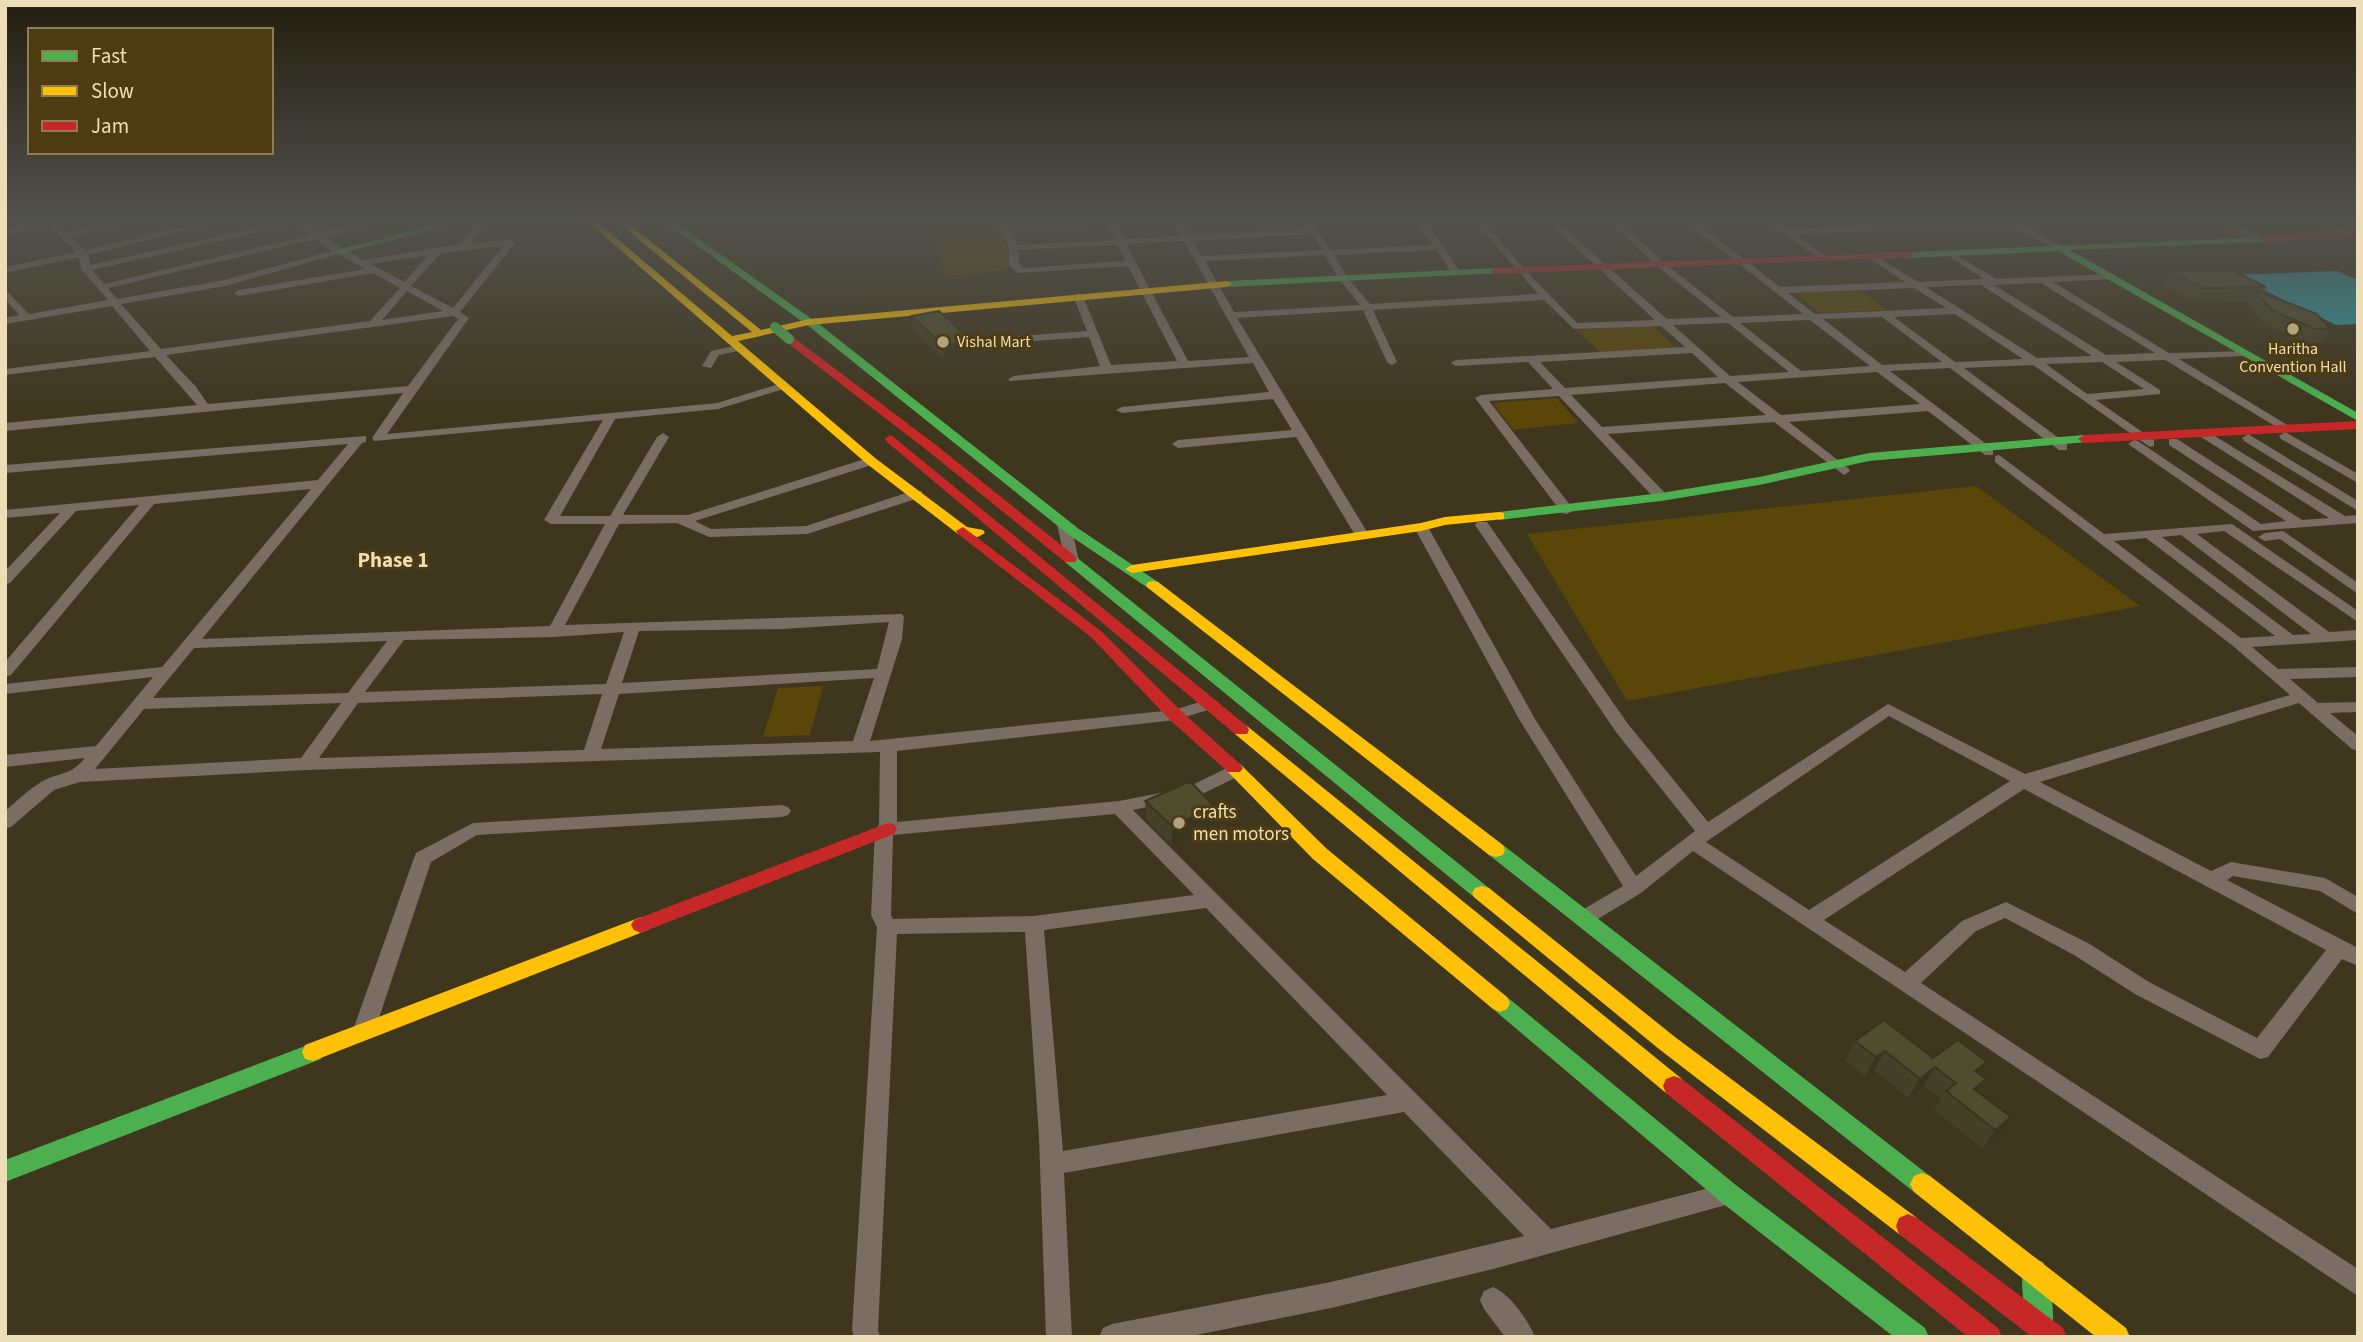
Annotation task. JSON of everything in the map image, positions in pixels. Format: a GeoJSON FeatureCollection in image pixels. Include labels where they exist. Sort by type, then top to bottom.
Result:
{"type":"FeatureCollection","features":[{"type":"Feature","properties":{"kind":"main road"},"geometry":{"type":"LineString","coordinates":[[663,283],[871,461],[1096,634],[1175,715],[1237,770],[1320,855],[1729,1194],[1916,1337]]}},
{"type":"Feature","properties":{"kind":"main road"},"geometry":{"type":"LineString","coordinates":[[697,283],[757,331],[789,339],[932,447],[1667,1043],[2047,1332]]}},
{"type":"Feature","properties":{"kind":"main road"},"geometry":{"type":"LineString","coordinates":[[713,283],[871,422],[1209,704],[1639,1058],[1989,1337]]}},
{"type":"Feature","properties":{"kind":"main road"},"geometry":{"type":"LineString","coordinates":[[754,283],[813,325],[1064,524],[1132,569],[1584,918],[2117,1337]]}},
{"type":"Feature","properties":{"kind":"main road"},"geometry":{"type":"LineString","coordinates":[[735,344],[813,325],[1146,292],[1296,283]]}},
{"type":"Feature","properties":{"kind":"main road"},"geometry":{"type":"LineString","coordinates":[[2121,283],[2358,418]]}},
{"type":"Feature","properties":{"kind":"main road"},"geometry":{"type":"LineString","coordinates":[[1421,527],[1482,525],[1583,515],[1840,468],[1869,457],[1980,452],[2059,444],[2142,442],[2358,425]]}},
{"type":"Feature","properties":{"kind":"main road"},"geometry":{"type":"LineString","coordinates":[[2142,442],[2173,443],[2210,437],[2248,438],[2285,432],[2358,432]]}},
{"type":"Feature","properties":{"kind":"main road"},"geometry":{"type":"LineString","coordinates":[[1132,569],[1421,527],[1446,521],[1567,510],[1755,485]]}},
{"type":"Feature","properties":{"kind":"main road"},"geometry":{"type":"LineString","coordinates":[[963,531],[1009,538]]}},
{"type":"Feature","properties":{"kind":"main road"},"geometry":{"type":"LineString","coordinates":[[5,1171],[886,829]]}},
{"type":"Feature","properties":{"kind":"main road"},"geometry":{"type":"LineString","coordinates":[[2034,1271],[2047,1332]]}},
{"type":"Feature","properties":{"kind":"street"},"geometry":{"type":"LineString","coordinates":[[98,283],[192,389],[205,408]]}},
{"type":"Feature","properties":{"kind":"street"},"geometry":{"type":"LineString","coordinates":[[102,287],[120,283]]}},
{"type":"Feature","properties":{"kind":"street"},"geometry":{"type":"LineString","coordinates":[[5,321],[113,300],[226,283]]}},
{"type":"Feature","properties":{"kind":"street"},"geometry":{"type":"LineString","coordinates":[[239,292],[297,283]]}},
{"type":"Feature","properties":{"kind":"street"},"geometry":{"type":"LineString","coordinates":[[378,438],[464,318],[399,283]]}},
{"type":"Feature","properties":{"kind":"street"},"geometry":{"type":"LineString","coordinates":[[373,324],[408,283]]}},
{"type":"Feature","properties":{"kind":"street"},"geometry":{"type":"LineString","coordinates":[[5,372],[454,313],[478,283]]}},
{"type":"Feature","properties":{"kind":"street"},"geometry":{"type":"LineString","coordinates":[[1141,283],[1184,365]]}},
{"type":"Feature","properties":{"kind":"street"},"geometry":{"type":"LineString","coordinates":[[1212,283],[1276,395],[1362,535]]}},
{"type":"Feature","properties":{"kind":"street"},"geometry":{"type":"LineString","coordinates":[[1346,283],[1366,306],[1392,362]]}},
{"type":"Feature","properties":{"kind":"street"},"geometry":{"type":"LineString","coordinates":[[1533,283],[1574,326],[1957,311]]}},
{"type":"Feature","properties":{"kind":"street"},"geometry":{"type":"LineString","coordinates":[[1617,283],[1728,380],[1840,468]]}},
{"type":"Feature","properties":{"kind":"street"},"geometry":{"type":"LineString","coordinates":[[1685,283],[1801,376]]}},
{"type":"Feature","properties":{"kind":"street"},"geometry":{"type":"LineString","coordinates":[[1770,283],[1931,407],[1980,452],[2101,538],[2238,643],[2358,745]]}},
{"type":"Feature","properties":{"kind":"street"},"geometry":{"type":"LineString","coordinates":[[1913,283],[2087,397],[2142,442],[2258,528],[2358,519]]}},
{"type":"Feature","properties":{"kind":"street"},"geometry":{"type":"LineString","coordinates":[[1780,290],[1974,283]]}},
{"type":"Feature","properties":{"kind":"street"},"geometry":{"type":"LineString","coordinates":[[1990,283],[2156,392],[2087,397]]}},
{"type":"Feature","properties":{"kind":"street"},"geometry":{"type":"LineString","coordinates":[[2047,283],[2170,356],[2358,479]]}},
{"type":"Feature","properties":{"kind":"street"},"geometry":{"type":"LineString","coordinates":[[5,292],[26,317]]}},
{"type":"Feature","properties":{"kind":"street"},"geometry":{"type":"LineString","coordinates":[[1230,315],[1546,297]]}},
{"type":"Feature","properties":{"kind":"street"},"geometry":{"type":"LineString","coordinates":[[1079,298],[1107,369]]}},
{"type":"Feature","properties":{"kind":"street"},"geometry":{"type":"LineString","coordinates":[[1884,314],[2059,444]]}},
{"type":"Feature","properties":{"kind":"street"},"geometry":{"type":"LineString","coordinates":[[979,342],[1093,334]]}},
{"type":"Feature","properties":{"kind":"street"},"geometry":{"type":"LineString","coordinates":[[707,366],[715,354],[735,344]]}},
{"type":"Feature","properties":{"kind":"street"},"geometry":{"type":"LineString","coordinates":[[1456,363],[1693,350]]}},
{"type":"Feature","properties":{"kind":"street"},"geometry":{"type":"LineString","coordinates":[[1567,510],[1480,398],[1882,368],[2243,353]]}},
{"type":"Feature","properties":{"kind":"street"},"geometry":{"type":"LineString","coordinates":[[1531,359],[1661,497]]}},
{"type":"Feature","properties":{"kind":"street"},"geometry":{"type":"LineString","coordinates":[[1014,379],[1107,369],[1256,360]]}},
{"type":"Feature","properties":{"kind":"street"},"geometry":{"type":"LineString","coordinates":[[5,470],[718,406],[783,386]]}},
{"type":"Feature","properties":{"kind":"street"},"geometry":{"type":"LineString","coordinates":[[5,427],[412,389]]}},
{"type":"Feature","properties":{"kind":"street"},"geometry":{"type":"LineString","coordinates":[[1122,410],[1276,395]]}},
{"type":"Feature","properties":{"kind":"street"},"geometry":{"type":"LineString","coordinates":[[1600,431],[1931,407]]}},
{"type":"Feature","properties":{"kind":"street"},"geometry":{"type":"LineString","coordinates":[[611,416],[551,520],[689,519],[871,461]]}},
{"type":"Feature","properties":{"kind":"street"},"geometry":{"type":"LineString","coordinates":[[1178,444],[1300,433]]}},
{"type":"Feature","properties":{"kind":"street"},"geometry":{"type":"LineString","coordinates":[[554,632],[614,520],[663,437]]}},
{"type":"Feature","properties":{"kind":"street"},"geometry":{"type":"LineString","coordinates":[[2210,437],[2342,520]]}},
{"type":"Feature","properties":{"kind":"street"},"geometry":{"type":"LineString","coordinates":[[2248,438],[2358,507]]}},
{"type":"Feature","properties":{"kind":"street"},"geometry":{"type":"LineString","coordinates":[[80,776],[358,440]]}},
{"type":"Feature","properties":{"kind":"street"},"geometry":{"type":"LineString","coordinates":[[2173,443],[2300,524]]}},
{"type":"Feature","properties":{"kind":"street"},"geometry":{"type":"LineString","coordinates":[[5,514],[321,484]]}},
{"type":"Feature","properties":{"kind":"street"},"geometry":{"type":"LineString","coordinates":[[678,519],[709,533],[807,530],[917,494]]}},
{"type":"Feature","properties":{"kind":"street"},"geometry":{"type":"LineString","coordinates":[[5,672],[150,500]]}},
{"type":"Feature","properties":{"kind":"street"},"geometry":{"type":"LineString","coordinates":[[5,579],[73,507]]}},
{"type":"Feature","properties":{"kind":"street"},"geometry":{"type":"LineString","coordinates":[[1064,524],[1072,561]]}},
{"type":"Feature","properties":{"kind":"street"},"geometry":{"type":"LineString","coordinates":[[1482,525],[1699,837],[1809,920],[2358,1284]]}},
{"type":"Feature","properties":{"kind":"street"},"geometry":{"type":"LineString","coordinates":[[1421,527],[1527,719],[1634,888]]}},
{"type":"Feature","properties":{"kind":"street"},"geometry":{"type":"LineString","coordinates":[[2101,538],[2227,527],[2358,618]]}},
{"type":"Feature","properties":{"kind":"street"},"geometry":{"type":"LineString","coordinates":[[2185,530],[2328,638]]}},
{"type":"Feature","properties":{"kind":"street"},"geometry":{"type":"LineString","coordinates":[[2148,534],[2290,640]]}},
{"type":"Feature","properties":{"kind":"street"},"geometry":{"type":"LineString","coordinates":[[2245,539],[2283,536],[2358,590]]}},
{"type":"Feature","properties":{"kind":"street"},"geometry":{"type":"LineString","coordinates":[[189,644],[783,624],[897,617],[894,639],[860,747]]}},
{"type":"Feature","properties":{"kind":"street"},"geometry":{"type":"LineString","coordinates":[[590,756],[633,627]]}},
{"type":"Feature","properties":{"kind":"street"},"geometry":{"type":"LineString","coordinates":[[2238,643],[2358,635]]}},
{"type":"Feature","properties":{"kind":"street"},"geometry":{"type":"LineString","coordinates":[[306,764],[399,636]]}},
{"type":"Feature","properties":{"kind":"street"},"geometry":{"type":"LineString","coordinates":[[5,689],[167,671]]}},
{"type":"Feature","properties":{"kind":"street"},"geometry":{"type":"LineString","coordinates":[[2275,674],[2358,672]]}},
{"type":"Feature","properties":{"kind":"street"},"geometry":{"type":"LineString","coordinates":[[139,704],[613,689],[884,673]]}},
{"type":"Feature","properties":{"kind":"street"},"geometry":{"type":"LineString","coordinates":[[1809,920],[2024,781],[2308,703],[2358,707]]}},
{"type":"Feature","properties":{"kind":"street"},"geometry":{"type":"LineString","coordinates":[[5,822],[48,783],[61,778],[80,776],[306,764],[889,746],[1175,715],[1209,704]]}},
{"type":"Feature","properties":{"kind":"street"},"geometry":{"type":"LineString","coordinates":[[1584,918],[1634,888],[1699,837],[1888,709],[2358,958]]}},
{"type":"Feature","properties":{"kind":"street"},"geometry":{"type":"LineString","coordinates":[[867,1337],[864,1330],[887,926],[881,915],[889,746]]}},
{"type":"Feature","properties":{"kind":"street"},"geometry":{"type":"LineString","coordinates":[[5,761],[101,751]]}},
{"type":"Feature","properties":{"kind":"street"},"geometry":{"type":"LineString","coordinates":[[886,829],[1119,807],[1191,793],[1237,770]]}},
{"type":"Feature","properties":{"kind":"street"},"geometry":{"type":"LineString","coordinates":[[1119,807],[1547,1242]]}},
{"type":"Feature","properties":{"kind":"street"},"geometry":{"type":"LineString","coordinates":[[364,1030],[423,858],[473,829],[782,811]]}},
{"type":"Feature","properties":{"kind":"street"},"geometry":{"type":"LineString","coordinates":[[2211,880],[2231,869],[2325,885],[2358,907]]}},
{"type":"Feature","properties":{"kind":"street"},"geometry":{"type":"LineString","coordinates":[[887,926],[1034,924],[1210,900]]}},
{"type":"Feature","properties":{"kind":"street"},"geometry":{"type":"LineString","coordinates":[[1906,984],[1969,926],[2006,909],[2081,949],[2142,988],[2260,1050],[2339,948]]}},
{"type":"Feature","properties":{"kind":"street"},"geometry":{"type":"LineString","coordinates":[[1034,924],[1052,1164],[1059,1337]]}},
{"type":"Feature","properties":{"kind":"street"},"geometry":{"type":"LineString","coordinates":[[1052,1164],[1407,1101]]}},
{"type":"Feature","properties":{"kind":"street"},"geometry":{"type":"LineString","coordinates":[[1112,1337],[1215,1328],[1466,1265],[1729,1194]]}},
{"type":"Feature","properties":{"kind":"street"},"geometry":{"type":"LineString","coordinates":[[1493,1300],[1522,1337]]}},
{"type":"Feature","properties":{"kind":"shaded area"},"geometry":{"type":"Polygon","coordinates":[[[1861,291],[1886,310],[1820,313],[1794,292],[1861,291]]]}},
{"type":"Feature","properties":{"kind":"shaded area"},"geometry":{"type":"Polygon","coordinates":[[[1652,325],[1677,349],[1601,353],[1576,330],[1652,325]]]}},
{"type":"Feature","properties":{"kind":"shaded area"},"geometry":{"type":"Polygon","coordinates":[[[1557,398],[1578,423],[1513,430],[1493,403],[1557,398]]]}},
{"type":"Feature","properties":{"kind":"shaded area"},"geometry":{"type":"Polygon","coordinates":[[[1976,486],[2140,606],[1627,701],[1527,534],[1976,486]]]}},
{"type":"Feature","properties":{"kind":"shaded area"},"geometry":{"type":"Polygon","coordinates":[[[823,686],[810,735],[763,737],[778,688],[823,686]]]}},
{"type":"Feature","properties":{"kind":"water"},"geometry":{"type":"Polygon","coordinates":[[[2249,283],[2358,283],[2358,324],[2336,325],[2249,283]]]}},
{"type":"Feature","properties":{"kind":"building"},"geometry":{"type":"Polygon","coordinates":[[[2192,283],[2257,283],[2266,287],[2203,288],[2192,283]]]}},
{"type":"Feature","properties":{"kind":"building"},"geometry":{"type":"Polygon","coordinates":[[[2254,290],[2317,314],[2330,329],[2315,329],[2272,310],[2254,290]]]}},
{"type":"Feature","properties":{"kind":"building"},"geometry":{"type":"Polygon","coordinates":[[[939,311],[971,340],[943,346],[912,316],[939,311]]]}},
{"type":"Feature","properties":{"kind":"building"},"geometry":{"type":"Polygon","coordinates":[[[1191,782],[1215,807],[1172,826],[1145,801],[1186,783],[1191,782]]]}},
{"type":"Feature","properties":{"kind":"building"},"geometry":{"type":"Polygon","coordinates":[[[1884,1020],[1933,1058],[1958,1040],[1987,1062],[1975,1071],[1986,1079],[1974,1089],[2011,1117],[1995,1130],[1946,1091],[1956,1083],[1935,1067],[1920,1079],[1885,1051],[1876,1057],[1855,1041],[1884,1020]]]}},
{"type":"Feature","properties":{"kind":"traffic: fast"},"geometry":{"type":"LineString","coordinates":[[754,283],[815,326],[1074,532],[1153,585]]}},
{"type":"Feature","properties":{"kind":"traffic: fast"},"geometry":{"type":"LineString","coordinates":[[1227,284],[1255,283]]}},
{"type":"Feature","properties":{"kind":"traffic: fast"},"geometry":{"type":"LineString","coordinates":[[2120,283],[2358,418]]}},
{"type":"Feature","properties":{"kind":"traffic: fast"},"geometry":{"type":"LineString","coordinates":[[775,327],[789,339]]}},
{"type":"Feature","properties":{"kind":"traffic: fast"},"geometry":{"type":"LineString","coordinates":[[1499,516],[1661,497],[1759,481],[1869,457],[2084,439]]}},
{"type":"Feature","properties":{"kind":"traffic: fast"},"geometry":{"type":"LineString","coordinates":[[1070,559],[1482,893]]}},
{"type":"Feature","properties":{"kind":"traffic: fast"},"geometry":{"type":"LineString","coordinates":[[1496,850],[1922,1184]]}},
{"type":"Feature","properties":{"kind":"traffic: fast"},"geometry":{"type":"LineString","coordinates":[[1500,1003],[1729,1194],[1916,1337]]}},
{"type":"Feature","properties":{"kind":"traffic: fast"},"geometry":{"type":"LineString","coordinates":[[5,1171],[313,1052]]}},
{"type":"Feature","properties":{"kind":"traffic: fast"},"geometry":{"type":"LineString","coordinates":[[2034,1271],[2041,1327]]}},
{"type":"Feature","properties":{"kind":"traffic: slow"},"geometry":{"type":"LineString","coordinates":[[663,283],[871,461],[963,531],[978,533]]}},
{"type":"Feature","properties":{"kind":"traffic: slow"},"geometry":{"type":"LineString","coordinates":[[697,283],[757,331]]}},
{"type":"Feature","properties":{"kind":"traffic: slow"},"geometry":{"type":"LineString","coordinates":[[730,340],[809,322],[1227,284]]}},
{"type":"Feature","properties":{"kind":"traffic: slow"},"geometry":{"type":"LineString","coordinates":[[1132,569],[1421,527],[1445,521],[1499,516]]}},
{"type":"Feature","properties":{"kind":"traffic: slow"},"geometry":{"type":"LineString","coordinates":[[1153,585],[1496,850]]}},
{"type":"Feature","properties":{"kind":"traffic: slow"},"geometry":{"type":"LineString","coordinates":[[1241,730],[1674,1086]]}},
{"type":"Feature","properties":{"kind":"traffic: slow"},"geometry":{"type":"LineString","coordinates":[[1234,768],[1320,854],[1500,1003]]}},
{"type":"Feature","properties":{"kind":"traffic: slow"},"geometry":{"type":"LineString","coordinates":[[1482,893],[1667,1043],[1908,1226]]}},
{"type":"Feature","properties":{"kind":"traffic: slow"},"geometry":{"type":"LineString","coordinates":[[313,1052],[641,925]]}},
{"type":"Feature","properties":{"kind":"traffic: slow"},"geometry":{"type":"LineString","coordinates":[[1922,1184],[2117,1337]]}},
{"type":"Feature","properties":{"kind":"traffic: jam"},"geometry":{"type":"LineString","coordinates":[[789,339],[932,448],[1070,559]]}},
{"type":"Feature","properties":{"kind":"traffic: jam"},"geometry":{"type":"LineString","coordinates":[[2084,439],[2358,425]]}},
{"type":"Feature","properties":{"kind":"traffic: jam"},"geometry":{"type":"LineString","coordinates":[[891,439],[1241,730]]}},
{"type":"Feature","properties":{"kind":"traffic: jam"},"geometry":{"type":"LineString","coordinates":[[963,531],[1096,634],[1175,715],[1234,768]]}},
{"type":"Feature","properties":{"kind":"traffic: jam"},"geometry":{"type":"LineString","coordinates":[[641,925],[888,829]]}},
{"type":"Feature","properties":{"kind":"traffic: jam"},"geometry":{"type":"LineString","coordinates":[[1674,1086],[1989,1337]]}},
{"type":"Feature","properties":{"kind":"traffic: jam"},"geometry":{"type":"LineString","coordinates":[[1908,1226],[2054,1337]]}},
{"type":"Feature","properties":{"kind":"place","name":"Haritha Convention Hall"},"geometry":{"type":"Point","coordinates":[2293,329]}},
{"type":"Feature","properties":{"kind":"place","name":"Vishal Mart"},"geometry":{"type":"Point","coordinates":[943,342]}},
{"type":"Feature","properties":{"kind":"place","name":"crafts men motors"},"geometry":{"type":"Point","coordinates":[1179,823]}},
{"type":"Feature","properties":{"kind":"district","name":"Phase 1"},"geometry":{"type":"Point","coordinates":[393,560]}}]}
